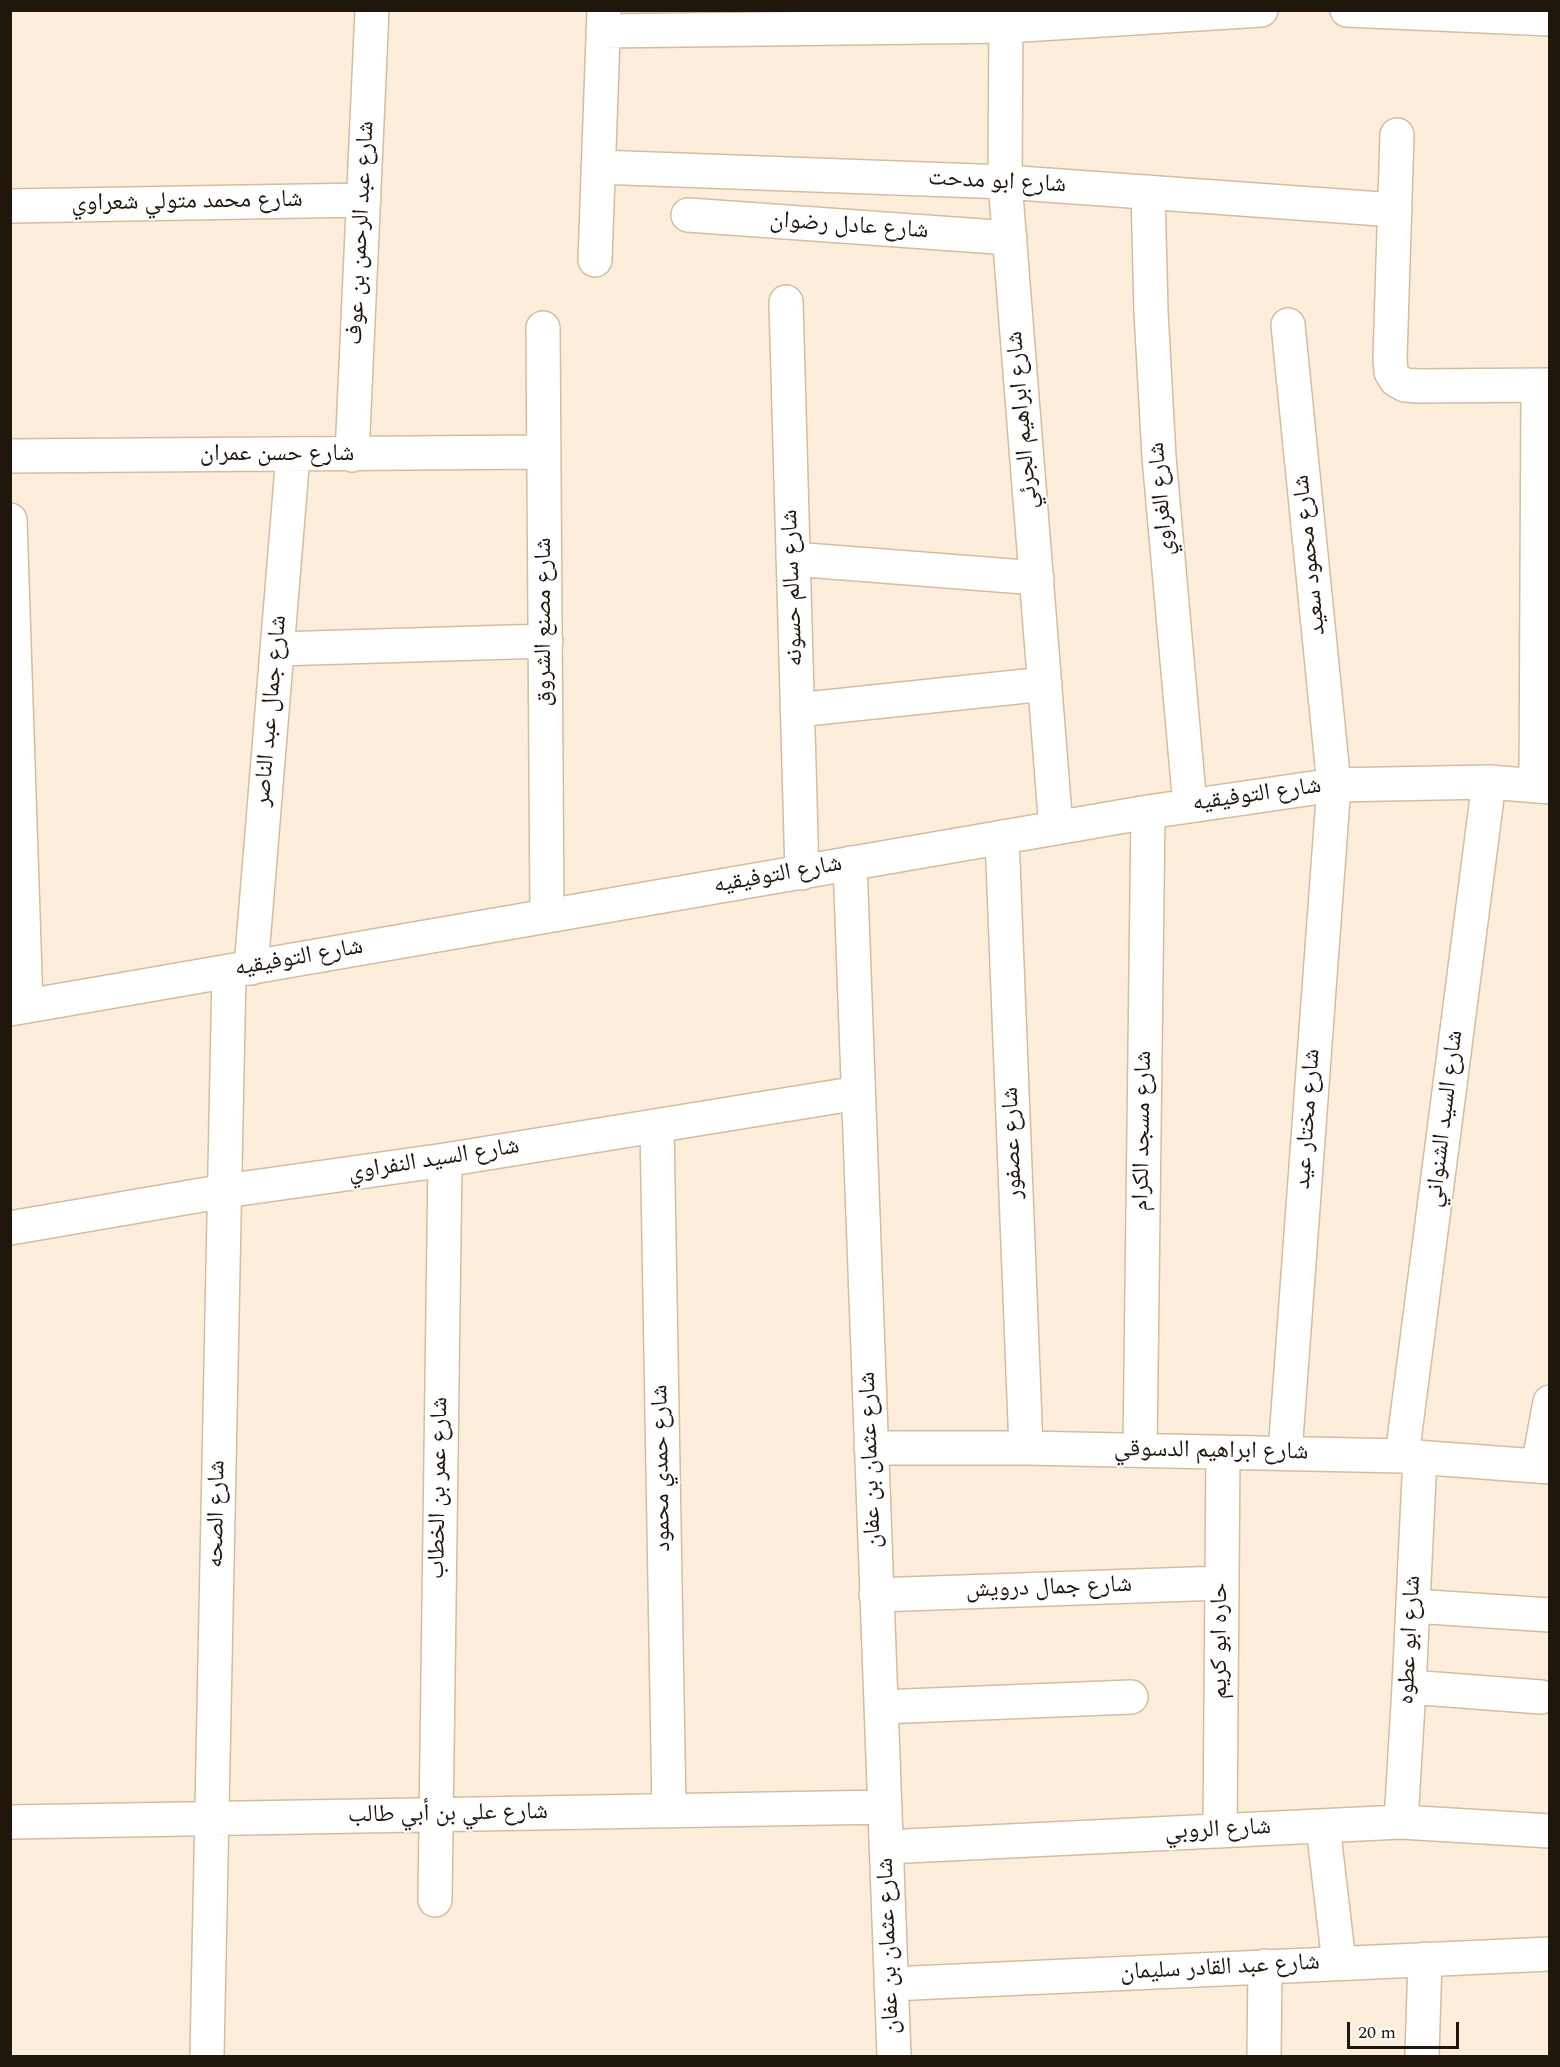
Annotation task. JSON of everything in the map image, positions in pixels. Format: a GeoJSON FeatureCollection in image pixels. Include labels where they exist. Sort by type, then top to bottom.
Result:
{"type":"FeatureCollection","features":[{"type":"Feature","properties":{"kind":"street","name":"شارع عبد الرحمن بن عوف"},"geometry":{"type":"LineString","coordinates":[[352,454],[372,10]]}},
{"type":"Feature","properties":{"kind":"street"},"geometry":{"type":"LineString","coordinates":[[595,260],[603,21],[1006,18],[1261,10]]}},
{"type":"Feature","properties":{"kind":"street"},"geometry":{"type":"LineString","coordinates":[[1347,10],[1550,19]]}},
{"type":"Feature","properties":{"kind":"street","name":"شارع ابراهيم الجرئي"},"geometry":{"type":"LineString","coordinates":[[1006,18],[1005,182],[1056,828]]}},
{"type":"Feature","properties":{"kind":"street"},"geometry":{"type":"LineString","coordinates":[[1397,135],[1391,372],[1396,380],[1404,385],[1544,386],[1543,786]]}},
{"type":"Feature","properties":{"kind":"street","name":"شارع ابو مدحت"},"geometry":{"type":"LineString","coordinates":[[598,167],[1005,182],[1395,210]]}},
{"type":"Feature","properties":{"kind":"street","name":"شارع الغراوي"},"geometry":{"type":"LineString","coordinates":[[1148,192],[1151,312],[1159,457],[1191,806]]}},
{"type":"Feature","properties":{"kind":"street","name":"شارع محمد متولي شعراوي"},"geometry":{"type":"LineString","coordinates":[[10,206],[364,200]]}},
{"type":"Feature","properties":{"kind":"street","name":"شارع عادل رضوان"},"geometry":{"type":"LineString","coordinates":[[688,215],[1010,238]]}},
{"type":"Feature","properties":{"kind":"street","name":"شارع سالم حسونه"},"geometry":{"type":"LineString","coordinates":[[786,302],[802,873]]}},
{"type":"Feature","properties":{"kind":"street","name":"شارع محمود سعيد"},"geometry":{"type":"LineString","coordinates":[[1288,325],[1334,785]]}},
{"type":"Feature","properties":{"kind":"street","name":"شارع مصنع الشروق"},"geometry":{"type":"LineString","coordinates":[[543,328],[548,915]]}},
{"type":"Feature","properties":{"kind":"street","name":"شارع حسن عمران"},"geometry":{"type":"LineString","coordinates":[[10,456],[544,452]]}},
{"type":"Feature","properties":{"kind":"street","name":"شارع جمال عبد الناصر"},"geometry":{"type":"LineString","coordinates":[[240,970],[277,649],[293,455]]}},
{"type":"Feature","properties":{"kind":"street"},"geometry":{"type":"LineString","coordinates":[[10,520],[18,1008]]}},
{"type":"Feature","properties":{"kind":"street"},"geometry":{"type":"LineString","coordinates":[[793,559],[1037,578]]}},
{"type":"Feature","properties":{"kind":"street"},"geometry":{"type":"LineString","coordinates":[[277,649],[546,641]]}},
{"type":"Feature","properties":{"kind":"street"},"geometry":{"type":"LineString","coordinates":[[797,710],[1045,684]]}},
{"type":"Feature","properties":{"kind":"street","name":"شارع التوفيقيه"},"geometry":{"type":"LineString","coordinates":[[18,1008],[1148,812],[1334,785],[1489,782],[1543,786]]}},
{"type":"Feature","properties":{"kind":"street","name":"شارع السيد الشنواني"},"geometry":{"type":"LineString","coordinates":[[1411,1456],[1489,782]]}},
{"type":"Feature","properties":{"kind":"street","name":"شارع مختار عيد"},"geometry":{"type":"LineString","coordinates":[[1285,1453],[1334,785]]}},
{"type":"Feature","properties":{"kind":"street","name":"شارع مسجد الكرام"},"geometry":{"type":"LineString","coordinates":[[1140,1450],[1148,812]]}},
{"type":"Feature","properties":{"kind":"street","name":"شارع عصفور"},"geometry":{"type":"LineString","coordinates":[[1002,837],[1026,1448]]}},
{"type":"Feature","properties":{"kind":"street","name":"شارع عثمان بن عفان"},"geometry":{"type":"LineString","coordinates":[[850,863],[894,2056]]}},
{"type":"Feature","properties":{"kind":"street","name":"شارع الصحه"},"geometry":{"type":"LineString","coordinates":[[207,2056],[225,1191],[240,970]]}},
{"type":"Feature","properties":{"kind":"street","name":"شارع السيد النفراوي"},"geometry":{"type":"LineString","coordinates":[[10,1228],[225,1191],[445,1160],[858,1093]]}},
{"type":"Feature","properties":{"kind":"street","name":"شارع حمدي محمود"},"geometry":{"type":"LineString","coordinates":[[657,1126],[669,1810]]}},
{"type":"Feature","properties":{"kind":"street","name":"شارع عمر بن الخطاب"},"geometry":{"type":"LineString","coordinates":[[435,1900],[445,1160]]}},
{"type":"Feature","properties":{"kind":"street"},"geometry":{"type":"LineString","coordinates":[[1544,1466],[1550,1402]]}},
{"type":"Feature","properties":{"kind":"street","name":"شارع ابراهيم الدسوقي"},"geometry":{"type":"LineString","coordinates":[[871,1448],[1026,1448],[1411,1456],[1544,1466]]}},
{"type":"Feature","properties":{"kind":"street","name":"حاره ابو كريم"},"geometry":{"type":"LineString","coordinates":[[1220,1831],[1223,1452]]}},
{"type":"Feature","properties":{"kind":"street","name":"شارع ابو عطوه"},"geometry":{"type":"LineString","coordinates":[[1401,1822],[1413,1606],[1411,1456]]}},
{"type":"Feature","properties":{"kind":"street","name":"شارع جمال درويش"},"geometry":{"type":"LineString","coordinates":[[876,1594],[1221,1583]]}},
{"type":"Feature","properties":{"kind":"street"},"geometry":{"type":"LineString","coordinates":[[1413,1606],[1550,1616]]}},
{"type":"Feature","properties":{"kind":"street"},"geometry":{"type":"LineString","coordinates":[[1409,1688],[1541,1697]]}},
{"type":"Feature","properties":{"kind":"street"},"geometry":{"type":"LineString","coordinates":[[881,1707],[1131,1697]]}},
{"type":"Feature","properties":{"kind":"street","name":"شارع علي بن أبي طالب"},"geometry":{"type":"LineString","coordinates":[[10,1822],[885,1807]]}},
{"type":"Feature","properties":{"kind":"street","name":"شارع الروبي"},"geometry":{"type":"LineString","coordinates":[[886,1847],[1401,1822],[1550,1831]]}},
{"type":"Feature","properties":{"kind":"street"},"geometry":{"type":"LineString","coordinates":[[1323,1826],[1339,1964]]}},
{"type":"Feature","properties":{"kind":"street","name":"شارع عبد القادر سليمان"},"geometry":{"type":"LineString","coordinates":[[891,1984],[1550,1954]]}},
{"type":"Feature","properties":{"kind":"street"},"geometry":{"type":"LineString","coordinates":[[1422,2056],[1425,1959]]}},
{"type":"Feature","properties":{"kind":"street"},"geometry":{"type":"LineString","coordinates":[[1264,2056],[1265,1966]]}}]}
